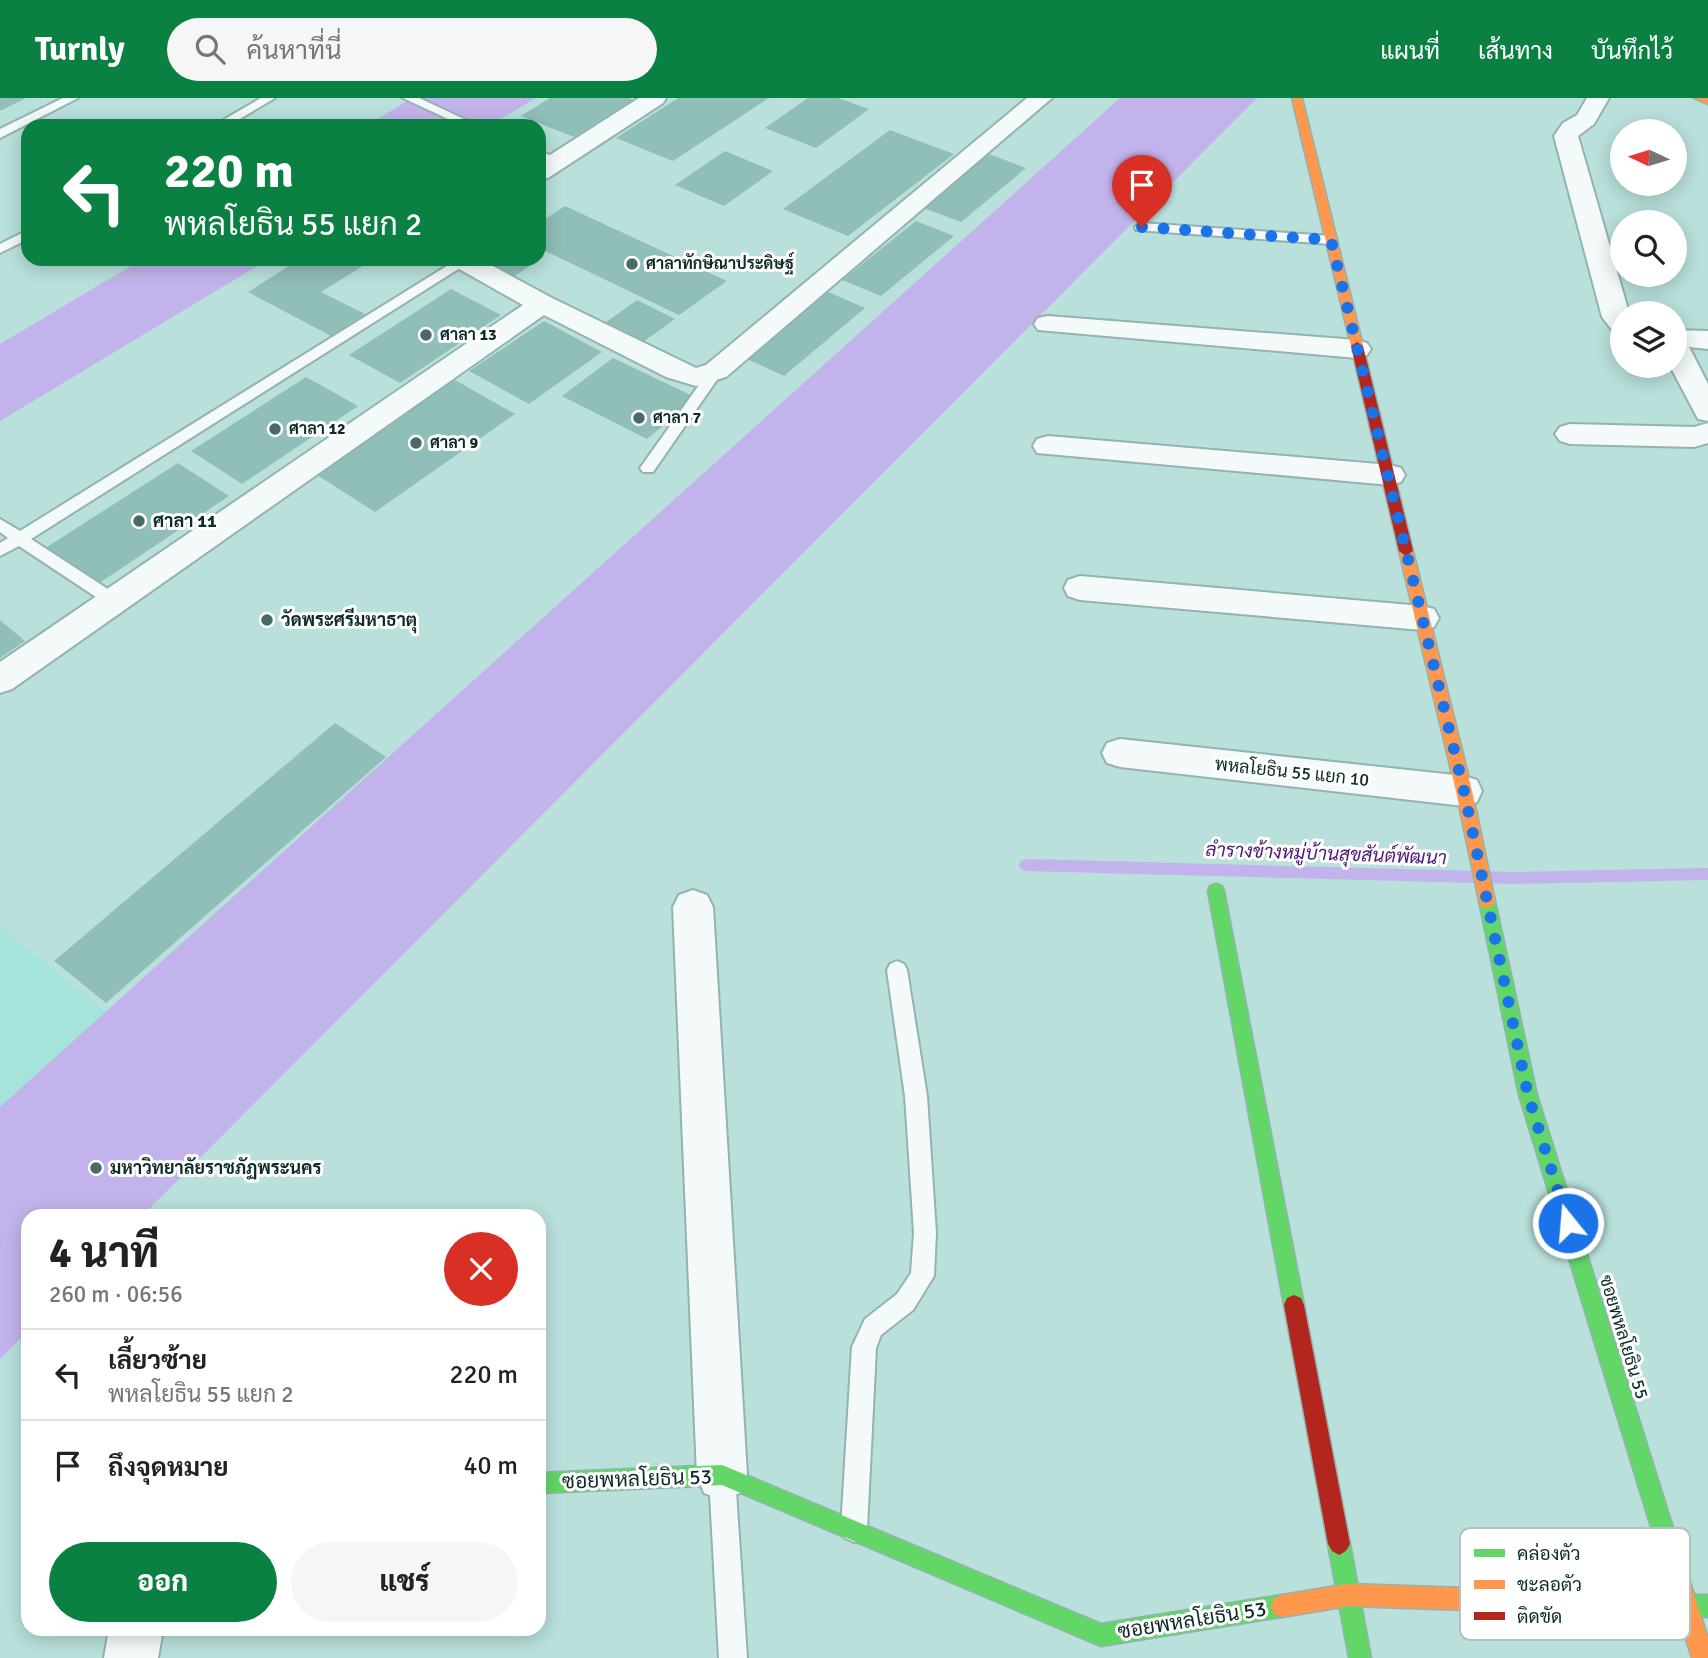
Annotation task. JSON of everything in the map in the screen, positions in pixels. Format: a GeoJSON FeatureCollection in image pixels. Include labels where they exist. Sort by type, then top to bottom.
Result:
{"type":"FeatureCollection","features":[{"type":"Feature","properties":{"kind":"street"},"geometry":{"type":"LineString","coordinates":[[546,162],[655,98]]}},
{"type":"Feature","properties":{"kind":"street"},"geometry":{"type":"LineString","coordinates":[[473,266],[676,371],[696,377],[716,372],[1041,98]]}},
{"type":"Feature","properties":{"kind":"street","name":"ซอยพหลโยธิน 55"},"geometry":{"type":"LineString","coordinates":[[1297,98],[1464,791],[1528,1095],[1663,1528]]}},
{"type":"Feature","properties":{"kind":"street"},"geometry":{"type":"LineString","coordinates":[[1598,98],[1586,119],[1571,128],[1566,136],[1612,301]]}},
{"type":"Feature","properties":{"kind":"street"},"geometry":{"type":"LineString","coordinates":[[1699,98],[1708,100]]}},
{"type":"Feature","properties":{"kind":"street"},"geometry":{"type":"LineString","coordinates":[[0,680],[542,304]]}},
{"type":"Feature","properties":{"kind":"street"},"geometry":{"type":"LineString","coordinates":[[1048,324],[1357,349]]}},
{"type":"Feature","properties":{"kind":"street"},"geometry":{"type":"LineString","coordinates":[[1687,339],[1708,340]]}},
{"type":"Feature","properties":{"kind":"street"},"geometry":{"type":"LineString","coordinates":[[1687,371],[1708,412]]}},
{"type":"Feature","properties":{"kind":"street"},"geometry":{"type":"LineString","coordinates":[[1570,434],[1694,437],[1708,433]]}},
{"type":"Feature","properties":{"kind":"street"},"geometry":{"type":"LineString","coordinates":[[1048,446],[1390,475]]}},
{"type":"Feature","properties":{"kind":"street"},"geometry":{"type":"LineString","coordinates":[[1080,588],[1422,618]]}},
{"type":"Feature","properties":{"kind":"street","name":"พหลโยธิน 55 แยก 10"},"geometry":{"type":"LineString","coordinates":[[1120,753],[1464,791]]}},
{"type":"Feature","properties":{"kind":"street"},"geometry":{"type":"LineString","coordinates":[[1216,891],[1360,1658]]}},
{"type":"Feature","properties":{"kind":"street"},"geometry":{"type":"LineString","coordinates":[[692,907],[722,1475]]}},
{"type":"Feature","properties":{"kind":"street","name":"ซอยพหลโยธิน 53"},"geometry":{"type":"LineString","coordinates":[[546,1483],[722,1475],[854,1529],[1104,1646],[1348,1595],[1460,1599]]}},
{"type":"Feature","properties":{"kind":"street","name":"ซอยพหลโยธิน 53"},"geometry":{"type":"LineString","coordinates":[[1690,1606],[1708,1606]]}},
{"type":"Feature","properties":{"kind":"street","name":"ซอยพหลโยธิน 55"},"geometry":{"type":"LineString","coordinates":[[1690,1616],[1703,1658]]}},
{"type":"Feature","properties":{"kind":"street"},"geometry":{"type":"LineString","coordinates":[[131,1658],[135,1636]]}},
{"type":"Feature","properties":{"kind":"lane"},"geometry":{"type":"LineString","coordinates":[[30,119],[72,98]]}},
{"type":"Feature","properties":{"kind":"lane"},"geometry":{"type":"LineString","coordinates":[[232,119],[269,98]]}},
{"type":"Feature","properties":{"kind":"lane"},"geometry":{"type":"LineString","coordinates":[[409,98],[457,119]]}},
{"type":"Feature","properties":{"kind":"lane"},"geometry":{"type":"LineString","coordinates":[[0,134],[21,124]]}},
{"type":"Feature","properties":{"kind":"lane"},"geometry":{"type":"LineString","coordinates":[[1142,227],[1331,240]]}},
{"type":"Feature","properties":{"kind":"lane"},"geometry":{"type":"LineString","coordinates":[[0,249],[21,238]]}},
{"type":"Feature","properties":{"kind":"lane"},"geometry":{"type":"LineString","coordinates":[[0,550],[452,266]]}},
{"type":"Feature","properties":{"kind":"lane"},"geometry":{"type":"LineString","coordinates":[[648,468],[716,372]]}},
{"type":"Feature","properties":{"kind":"lane"},"geometry":{"type":"LineString","coordinates":[[0,524],[114,601]]}},
{"type":"Feature","properties":{"kind":"lane"},"geometry":{"type":"LineString","coordinates":[[854,1529],[864,1347],[873,1326],[905,1302],[922,1276],[925,1233],[916,1096],[897,970]]}},
{"type":"Feature","properties":{"kind":"lane"},"geometry":{"type":"LineString","coordinates":[[722,1475],[733,1658]]}},
{"type":"Feature","properties":{"kind":"shaded area"},"geometry":{"type":"Polygon","coordinates":[[[412,98],[536,98],[501,119],[378,119],[412,98]]]}},
{"type":"Feature","properties":{"kind":"shaded area"},"geometry":{"type":"Polygon","coordinates":[[[1120,98],[1257,98],[149,1209],[21,1209],[21,1338],[0,1359],[0,1107],[1120,98]]]}},
{"type":"Feature","properties":{"kind":"shaded area"},"geometry":{"type":"Polygon","coordinates":[[[131,266],[257,266],[0,421],[0,344],[131,266]]]}},
{"type":"Feature","properties":{"kind":"shaded area","name":"มหาวิทยาลัยราชภัฏพระนคร"},"geometry":{"type":"Polygon","coordinates":[[[0,927],[240,1119],[149,1209],[21,1209],[21,1338],[0,1359],[0,927]]]}},
{"type":"Feature","properties":{"kind":"building"},"geometry":{"type":"Polygon","coordinates":[[[0,98],[26,98],[0,111],[0,98]]]}},
{"type":"Feature","properties":{"kind":"building"},"geometry":{"type":"Polygon","coordinates":[[[550,98],[633,100],[574,137],[546,126],[546,119],[521,116],[550,98]]]}},
{"type":"Feature","properties":{"kind":"building"},"geometry":{"type":"Polygon","coordinates":[[[678,98],[769,98],[673,161],[616,138],[678,98]]]}},
{"type":"Feature","properties":{"kind":"building"},"geometry":{"type":"Polygon","coordinates":[[[808,98],[838,98],[869,109],[816,148],[765,128],[808,98]]]}},
{"type":"Feature","properties":{"kind":"building"},"geometry":{"type":"Polygon","coordinates":[[[890,130],[954,154],[848,236],[783,209],[890,130]]]}},
{"type":"Feature","properties":{"kind":"building"},"geometry":{"type":"Polygon","coordinates":[[[725,151],[773,171],[724,206],[675,185],[725,151]]]}},
{"type":"Feature","properties":{"kind":"building"},"geometry":{"type":"Polygon","coordinates":[[[989,154],[1026,168],[961,222],[923,208],[989,154]]]}},
{"type":"Feature","properties":{"kind":"building","name":"ศาลาทักษิณาประดิษฐ์"},"geometry":{"type":"Polygon","coordinates":[[[565,206],[727,281],[679,315],[546,251],[546,218],[565,206]]]}},
{"type":"Feature","properties":{"kind":"building"},"geometry":{"type":"Polygon","coordinates":[[[916,221],[954,236],[881,296],[842,280],[916,221]]]}},
{"type":"Feature","properties":{"kind":"building"},"geometry":{"type":"Polygon","coordinates":[[[289,266],[363,266],[321,292],[365,314],[331,336],[248,292],[289,266]]]}},
{"type":"Feature","properties":{"kind":"building"},"geometry":{"type":"Polygon","coordinates":[[[489,266],[529,266],[512,278],[489,266]]]}},
{"type":"Feature","properties":{"kind":"building","name":"ศาลา 13"},"geometry":{"type":"Polygon","coordinates":[[[451,289],[501,315],[400,383],[349,355],[451,289]]]}},
{"type":"Feature","properties":{"kind":"building"},"geometry":{"type":"Polygon","coordinates":[[[826,291],[865,308],[784,376],[745,358],[826,291]]]}},
{"type":"Feature","properties":{"kind":"building"},"geometry":{"type":"Polygon","coordinates":[[[637,300],[675,319],[643,342],[605,323],[637,300]]]}},
{"type":"Feature","properties":{"kind":"building"},"geometry":{"type":"Polygon","coordinates":[[[544,321],[602,352],[529,404],[469,371],[544,321]]]}},
{"type":"Feature","properties":{"kind":"building","name":"ศาลา 7"},"geometry":{"type":"Polygon","coordinates":[[[613,358],[697,398],[647,439],[562,396],[613,358]]]}},
{"type":"Feature","properties":{"kind":"building","name":"ศาลา 12"},"geometry":{"type":"Polygon","coordinates":[[[306,377],[358,406],[242,484],[191,451],[306,377]]]}},
{"type":"Feature","properties":{"kind":"building","name":"ศาลา 9"},"geometry":{"type":"Polygon","coordinates":[[[455,380],[515,414],[375,512],[314,473],[455,380]]]}},
{"type":"Feature","properties":{"kind":"building","name":"ศาลา 11"},"geometry":{"type":"Polygon","coordinates":[[[178,463],[229,496],[98,584],[47,547],[178,463]]]}},
{"type":"Feature","properties":{"kind":"building"},"geometry":{"type":"Polygon","coordinates":[[[0,620],[25,641],[0,658],[0,620]]]}},
{"type":"Feature","properties":{"kind":"building"},"geometry":{"type":"Polygon","coordinates":[[[335,723],[386,757],[106,1003],[54,961],[335,723]]]}},
{"type":"Feature","properties":{"kind":"waterway","name":"ลำรางข้างหมู่บ้านสุขสันต์พัฒนา"},"geometry":{"type":"LineString","coordinates":[[1026,865],[1516,878],[1708,874]]}},
{"type":"Feature","properties":{"kind":"traffic: fast"},"geometry":{"type":"LineString","coordinates":[[1216,891],[1294,1305]]}},
{"type":"Feature","properties":{"kind":"traffic: fast"},"geometry":{"type":"LineString","coordinates":[[1487,901],[1528,1095],[1662,1528]]}},
{"type":"Feature","properties":{"kind":"traffic: fast"},"geometry":{"type":"LineString","coordinates":[[546,1483],[722,1475],[1101,1635],[1282,1606]]}},
{"type":"Feature","properties":{"kind":"traffic: fast"},"geometry":{"type":"LineString","coordinates":[[1339,1544],[1360,1658]]}},
{"type":"Feature","properties":{"kind":"traffic: fast"},"geometry":{"type":"LineString","coordinates":[[1690,1605],[1708,1606]]}},
{"type":"Feature","properties":{"kind":"traffic: slow"},"geometry":{"type":"LineString","coordinates":[[1297,98],[1357,346]]}},
{"type":"Feature","properties":{"kind":"traffic: slow"},"geometry":{"type":"LineString","coordinates":[[1699,98],[1708,101]]}},
{"type":"Feature","properties":{"kind":"traffic: slow"},"geometry":{"type":"LineString","coordinates":[[1406,551],[1464,791],[1487,901]]}},
{"type":"Feature","properties":{"kind":"traffic: slow"},"geometry":{"type":"LineString","coordinates":[[1282,1606],[1348,1595],[1460,1599]]}},
{"type":"Feature","properties":{"kind":"traffic: slow"},"geometry":{"type":"LineString","coordinates":[[1690,1617],[1703,1658]]}},
{"type":"Feature","properties":{"kind":"traffic: jam"},"geometry":{"type":"LineString","coordinates":[[1357,346],[1406,551]]}},
{"type":"Feature","properties":{"kind":"traffic: jam"},"geometry":{"type":"LineString","coordinates":[[1294,1305],[1339,1544]]}},
{"type":"Feature","properties":{"kind":"place","name":"ศาลาทักษิณาประดิษฐ์"},"geometry":{"type":"Point","coordinates":[632,264]}},
{"type":"Feature","properties":{"kind":"place","name":"ศาลา 13"},"geometry":{"type":"Point","coordinates":[426,335]}},
{"type":"Feature","properties":{"kind":"place","name":"ศาลา 7"},"geometry":{"type":"Point","coordinates":[639,418]}},
{"type":"Feature","properties":{"kind":"place","name":"ศาลา 12"},"geometry":{"type":"Point","coordinates":[275,429]}},
{"type":"Feature","properties":{"kind":"place","name":"ศาลา 9"},"geometry":{"type":"Point","coordinates":[416,443]}},
{"type":"Feature","properties":{"kind":"place","name":"ศาลา 11"},"geometry":{"type":"Point","coordinates":[139,521]}},
{"type":"Feature","properties":{"kind":"place","name":"วัดพระศรีมหาธาตุ"},"geometry":{"type":"Point","coordinates":[267,620]}},
{"type":"Feature","properties":{"kind":"place","name":"มหาวิทยาลัยราชภัฏพระนคร"},"geometry":{"type":"Point","coordinates":[96,1168]}},
{"type":"Feature","properties":{"kind":"route"},"geometry":{"type":"LineString","coordinates":[[1142,227],[1331,240],[1390,475],[1464,791],[1528,1095],[1568,1223]]}}]}
